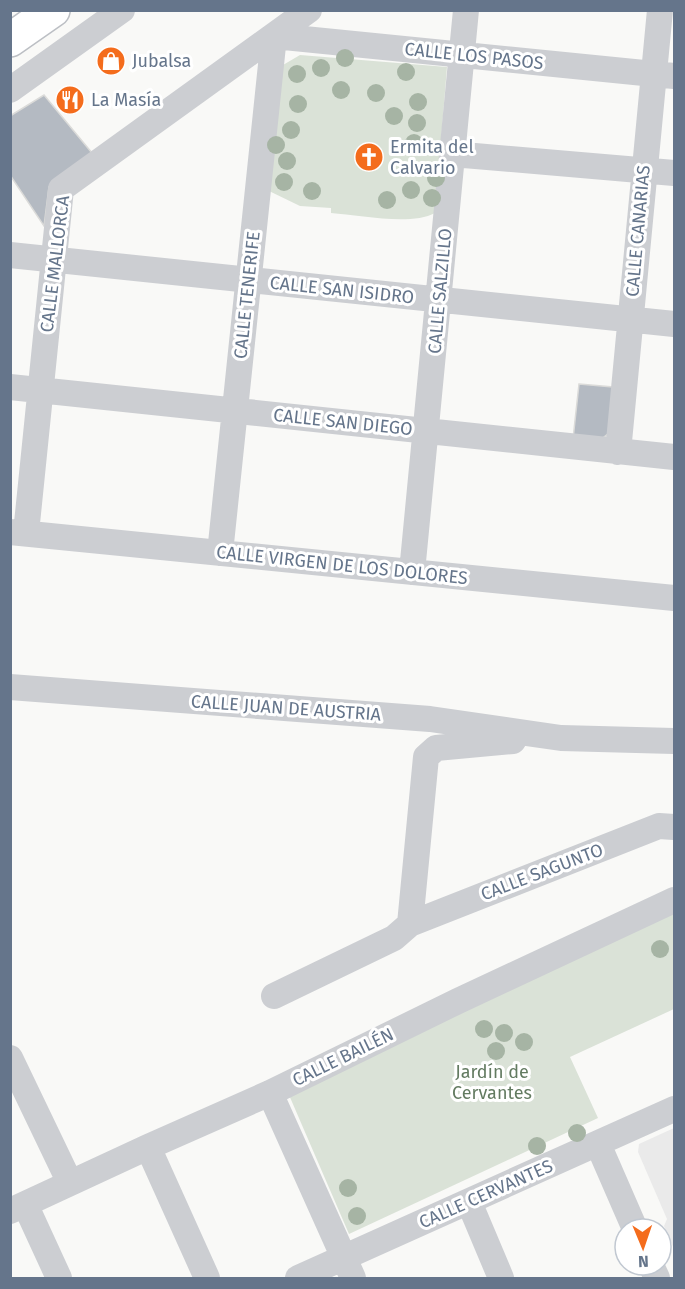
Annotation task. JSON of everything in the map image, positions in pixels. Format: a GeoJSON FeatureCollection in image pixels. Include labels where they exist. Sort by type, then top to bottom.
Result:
{"type":"FeatureCollection","features":[{"type":"Feature","properties":{"kind":"main road"},"geometry":{"type":"LineString","coordinates":[[10,40],[53,10]]}},
{"type":"Feature","properties":{"kind":"street"},"geometry":{"type":"LineString","coordinates":[[10,90],[122,10]]}},
{"type":"Feature","properties":{"kind":"street","name":"CALLE MALLORCA"},"geometry":{"type":"LineString","coordinates":[[18,533],[40,390],[61,189],[309,10]]}},
{"type":"Feature","properties":{"kind":"street","name":"CALLE SALZILLO"},"geometry":{"type":"LineString","coordinates":[[412,572],[440,301],[466,10]]}},
{"type":"Feature","properties":{"kind":"street","name":"CALLE CANARIAS"},"geometry":{"type":"LineString","coordinates":[[618,452],[644,170],[664,74],[660,10]]}},
{"type":"Feature","properties":{"kind":"street","name":"CALLE LOS PASOS"},"geometry":{"type":"LineString","coordinates":[[274,36],[664,74]]}},
{"type":"Feature","properties":{"kind":"street","name":"CALLE TENERIFE"},"geometry":{"type":"LineString","coordinates":[[220,553],[274,36]]}},
{"type":"Feature","properties":{"kind":"street"},"geometry":{"type":"LineString","coordinates":[[452,153],[675,173]]}},
{"type":"Feature","properties":{"kind":"street","name":"CALLE SAN ISIDRO"},"geometry":{"type":"LineString","coordinates":[[10,255],[675,324]]}},
{"type":"Feature","properties":{"kind":"street","name":"CALLE SAN DIEGO"},"geometry":{"type":"LineString","coordinates":[[10,387],[675,458]]}},
{"type":"Feature","properties":{"kind":"street","name":"CALLE VIRGEN DE LOS DOLORES"},"geometry":{"type":"LineString","coordinates":[[18,533],[675,598]]}},
{"type":"Feature","properties":{"kind":"street","name":"CALLE JUAN DE AUSTRIA"},"geometry":{"type":"LineString","coordinates":[[10,687],[430,719],[561,738]]}},
{"type":"Feature","properties":{"kind":"street","name":"CALLE JUAN DE AUSTRIA"},"geometry":{"type":"LineString","coordinates":[[410,924],[426,757],[436,748],[561,738],[675,741]]}},
{"type":"Feature","properties":{"kind":"street","name":"CALLE SAGUNTO"},"geometry":{"type":"LineString","coordinates":[[274,996],[394,938],[410,924],[659,826],[675,827]]}},
{"type":"Feature","properties":{"kind":"street","name":"CALLE BAILÉN"},"geometry":{"type":"LineString","coordinates":[[18,1208],[270,1093],[458,1000],[675,900]]}},
{"type":"Feature","properties":{"kind":"street"},"geometry":{"type":"LineString","coordinates":[[10,1058],[20,1101],[70,1183]]}},
{"type":"Feature","properties":{"kind":"street"},"geometry":{"type":"LineString","coordinates":[[270,1093],[348,1268]]}},
{"type":"Feature","properties":{"kind":"street","name":"CALLE CERVANTES"},"geometry":{"type":"LineString","coordinates":[[298,1278],[348,1268],[469,1202],[675,1109]]}},
{"type":"Feature","properties":{"kind":"street"},"geometry":{"type":"LineString","coordinates":[[598,1144],[630,1217]]}},
{"type":"Feature","properties":{"kind":"street"},"geometry":{"type":"LineString","coordinates":[[148,1147],[207,1278]]}},
{"type":"Feature","properties":{"kind":"street"},"geometry":{"type":"LineString","coordinates":[[469,1202],[501,1278]]}},
{"type":"Feature","properties":{"kind":"street"},"geometry":{"type":"LineString","coordinates":[[18,1208],[59,1278]]}},
{"type":"Feature","properties":{"kind":"shaded area"},"geometry":{"type":"Polygon","coordinates":[[[674,1128],[674,1249],[673,1217],[666,1217],[638,1152],[639,1144],[674,1128]]]}},
{"type":"Feature","properties":{"kind":"green space"},"geometry":{"type":"Polygon","coordinates":[[[300,55],[447,67],[435,213],[413,219],[399,219],[331,213],[331,208],[300,206],[267,190],[283,65],[300,55]]]}},
{"type":"Feature","properties":{"kind":"green space","name":"Jardín de Cervantes"},"geometry":{"type":"Polygon","coordinates":[[[674,911],[674,1009],[570,1057],[598,1118],[349,1234],[289,1095],[674,911]]]}},
{"type":"Feature","properties":{"kind":"building"},"geometry":{"type":"Polygon","coordinates":[[[44,95],[92,153],[49,187],[44,226],[10,175],[10,116],[44,95]]]}},
{"type":"Feature","properties":{"kind":"building","name":"Ermita del Calvario"},"geometry":{"type":"Polygon","coordinates":[[[374,145],[379,164],[363,168],[359,149],[374,145]]]}},
{"type":"Feature","properties":{"kind":"building"},"geometry":{"type":"Polygon","coordinates":[[[579,384],[613,387],[609,433],[599,441],[573,439],[579,384]]]}},
{"type":"Feature","properties":{"kind":"place","name":"Jubalsa"},"geometry":{"type":"Point","coordinates":[111,61]}},
{"type":"Feature","properties":{"kind":"place","name":"La Masía"},"geometry":{"type":"Point","coordinates":[70,100]}},
{"type":"Feature","properties":{"kind":"place","name":"Ermita del Calvario"},"geometry":{"type":"Point","coordinates":[369,157]}}]}
